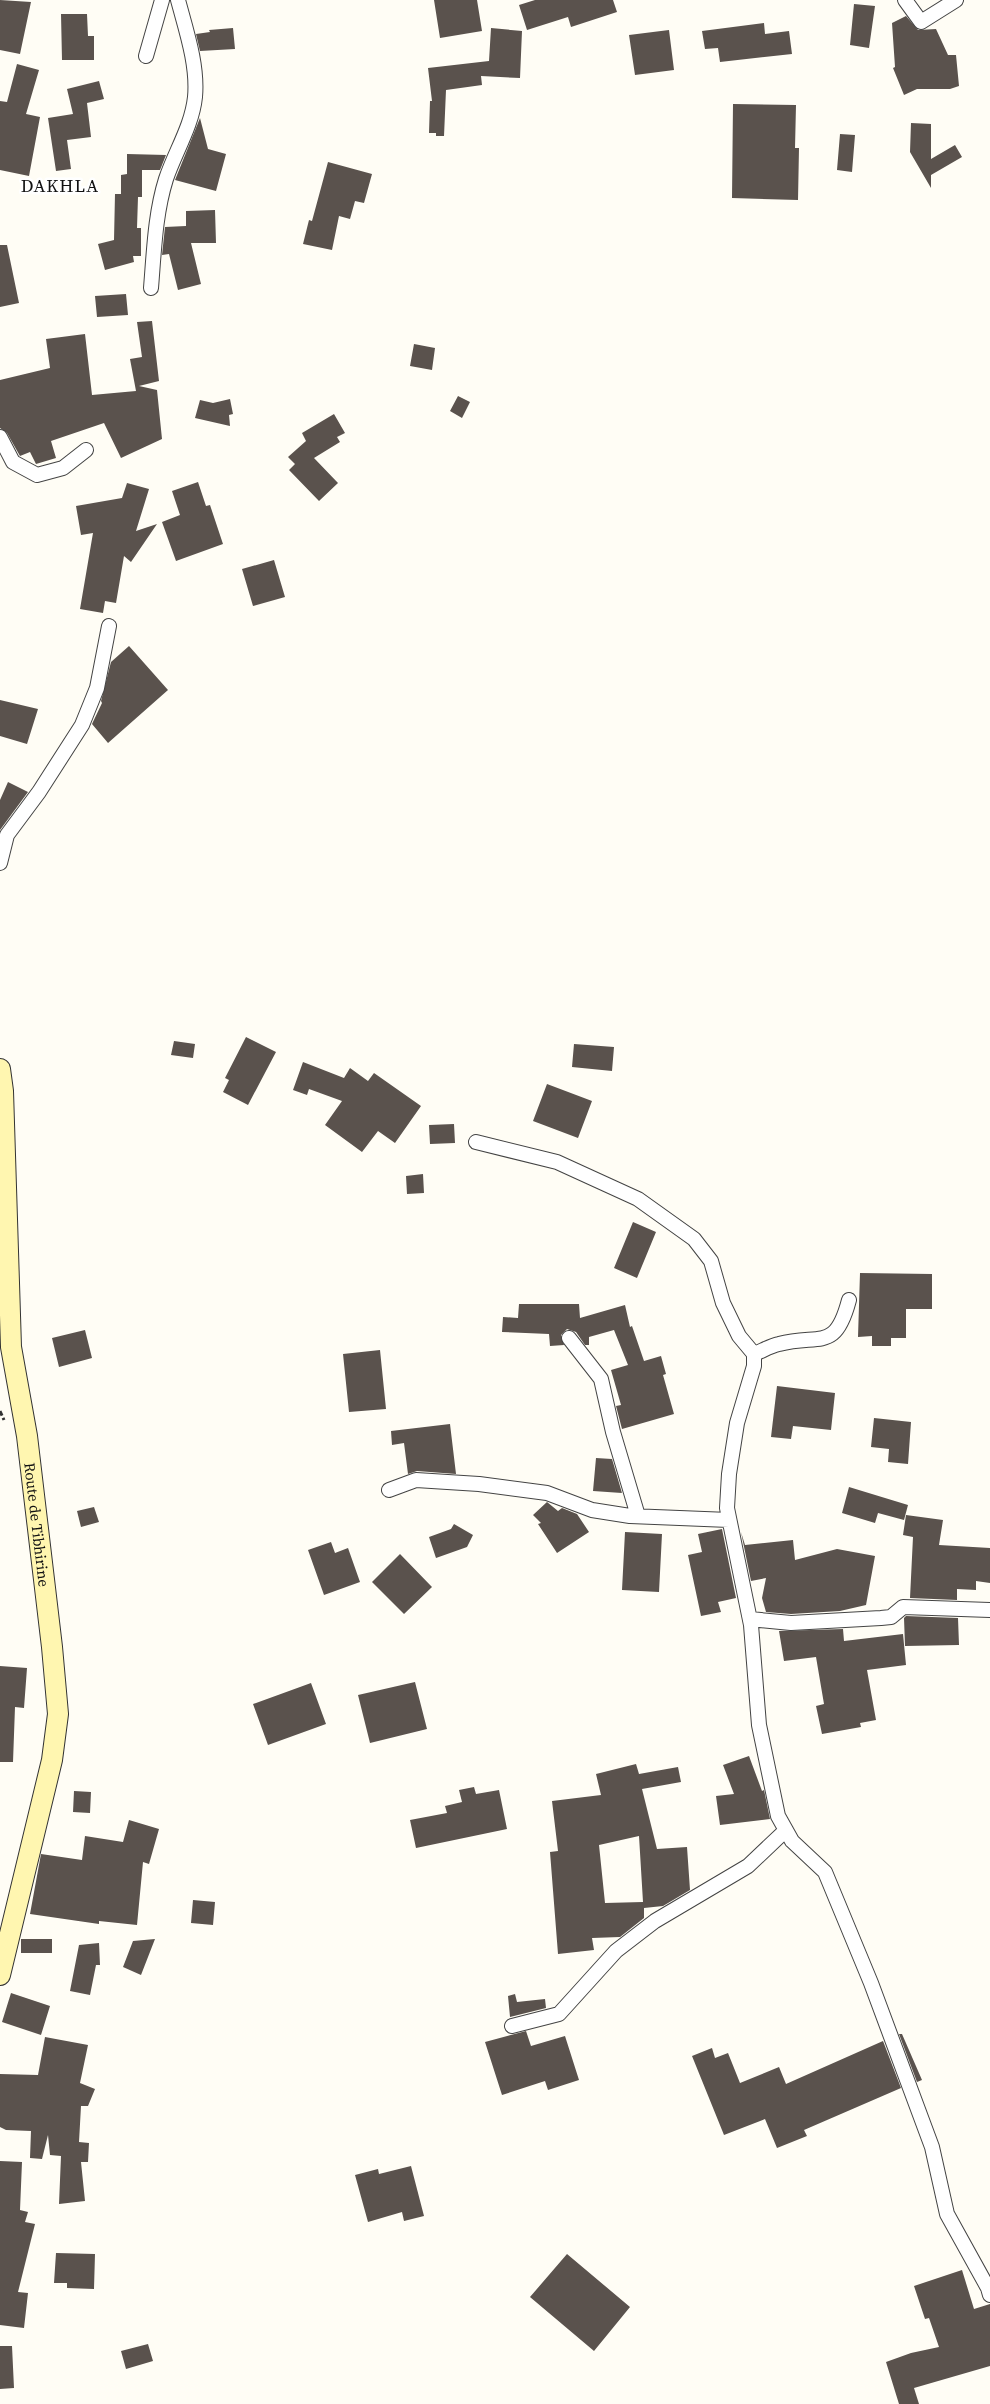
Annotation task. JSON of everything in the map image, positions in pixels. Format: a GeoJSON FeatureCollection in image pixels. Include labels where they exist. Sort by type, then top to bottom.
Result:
{"type":"FeatureCollection","features":[{"type":"Feature","properties":{"kind":"street"},"geometry":{"type":"LineString","coordinates":[[146,56],[162,0]]}},
{"type":"Feature","properties":{"kind":"street"},"geometry":{"type":"LineString","coordinates":[[151,288],[157,221],[166,180],[189,123],[195,97],[188,36],[178,0]]}},
{"type":"Feature","properties":{"kind":"street"},"geometry":{"type":"LineString","coordinates":[[905,0],[921,22],[956,0]]}},
{"type":"Feature","properties":{"kind":"street"},"geometry":{"type":"LineString","coordinates":[[0,437],[13,462],[37,475],[63,468],[86,450]]}},
{"type":"Feature","properties":{"kind":"street"},"geometry":{"type":"LineString","coordinates":[[0,863],[8,835],[39,792],[82,725],[97,688],[109,626]]}},
{"type":"Feature","properties":{"kind":"street","name":"Route de Tibhirine"},"geometry":{"type":"LineString","coordinates":[[0,1070],[4,1091],[11,1347],[28,1436],[58,1714],[52,1760],[0,1975]]}},
{"type":"Feature","properties":{"kind":"street"},"geometry":{"type":"LineString","coordinates":[[476,1142],[557,1162],[638,1199],[694,1239],[710,1262],[723,1303],[738,1336],[754,1354],[754,1366],[737,1423],[729,1474],[727,1508],[750,1619],[760,1724],[778,1816],[792,1841],[825,1872],[871,1983],[932,2147],[947,2214],[988,2288],[990,2295]]}},
{"type":"Feature","properties":{"kind":"street"},"geometry":{"type":"LineString","coordinates":[[754,1354],[779,1344],[829,1337],[843,1322],[849,1300]]}},
{"type":"Feature","properties":{"kind":"street"},"geometry":{"type":"LineString","coordinates":[[569,1338],[601,1379],[613,1432],[638,1516]]}},
{"type":"Feature","properties":{"kind":"street"},"geometry":{"type":"LineString","coordinates":[[389,1490],[416,1480],[479,1484],[547,1493],[592,1510],[638,1516],[730,1520]]}},
{"type":"Feature","properties":{"kind":"street"},"geometry":{"type":"LineString","coordinates":[[750,1619],[791,1623],[880,1618],[891,1617],[902,1606],[990,1610]]}},
{"type":"Feature","properties":{"kind":"street"},"geometry":{"type":"LineString","coordinates":[[512,2026],[559,2014],[616,1952],[655,1921],[748,1866],[786,1830]]}},
{"type":"Feature","properties":{"kind":"building"},"geometry":{"type":"Polygon","coordinates":[[[0,0],[31,2],[20,54],[0,50],[0,0]]]}},
{"type":"Feature","properties":{"kind":"building"},"geometry":{"type":"Polygon","coordinates":[[[434,0],[477,0],[482,31],[440,38],[434,0]]]}},
{"type":"Feature","properties":{"kind":"building"},"geometry":{"type":"Polygon","coordinates":[[[535,0],[613,0],[617,12],[571,27],[568,17],[527,30],[519,5],[535,0]]]}},
{"type":"Feature","properties":{"kind":"building"},"geometry":{"type":"Polygon","coordinates":[[[854,4],[875,6],[869,48],[850,45],[854,4]]]}},
{"type":"Feature","properties":{"kind":"building"},"geometry":{"type":"Polygon","coordinates":[[[61,14],[87,14],[88,36],[94,36],[94,60],[62,60],[61,14]]]}},
{"type":"Feature","properties":{"kind":"building"},"geometry":{"type":"Polygon","coordinates":[[[906,16],[918,30],[936,29],[948,55],[956,55],[959,86],[950,89],[917,89],[904,95],[893,68],[895,67],[892,23],[906,16]]]}},
{"type":"Feature","properties":{"kind":"building"},"geometry":{"type":"Polygon","coordinates":[[[764,23],[765,34],[789,31],[792,54],[720,62],[718,48],[705,49],[702,31],[764,23]]]}},
{"type":"Feature","properties":{"kind":"building"},"geometry":{"type":"Polygon","coordinates":[[[233,28],[235,49],[200,51],[196,34],[210,32],[209,30],[233,28]]]}},
{"type":"Feature","properties":{"kind":"building"},"geometry":{"type":"Polygon","coordinates":[[[491,28],[522,31],[520,78],[481,76],[482,85],[446,90],[444,136],[436,136],[436,133],[429,133],[430,101],[432,101],[428,68],[489,61],[491,28]]]}},
{"type":"Feature","properties":{"kind":"building"},"geometry":{"type":"Polygon","coordinates":[[[669,30],[674,70],[635,75],[629,35],[669,30]]]}},
{"type":"Feature","properties":{"kind":"building"},"geometry":{"type":"Polygon","coordinates":[[[17,64],[39,70],[26,114],[40,117],[29,176],[0,170],[0,101],[7,102],[17,64]]]}},
{"type":"Feature","properties":{"kind":"building"},"geometry":{"type":"Polygon","coordinates":[[[99,81],[104,99],[87,103],[91,137],[67,140],[71,169],[56,171],[48,118],[73,114],[67,89],[99,81]]]}},
{"type":"Feature","properties":{"kind":"building"},"geometry":{"type":"Polygon","coordinates":[[[733,104],[796,105],[795,148],[799,148],[798,200],[732,198],[733,104]]]}},
{"type":"Feature","properties":{"kind":"building"},"geometry":{"type":"Polygon","coordinates":[[[200,118],[208,149],[226,154],[216,191],[175,180],[200,118]]]}},
{"type":"Feature","properties":{"kind":"building"},"geometry":{"type":"Polygon","coordinates":[[[911,123],[931,124],[931,159],[955,145],[962,157],[931,175],[931,188],[910,152],[911,123]]]}},
{"type":"Feature","properties":{"kind":"building"},"geometry":{"type":"Polygon","coordinates":[[[840,134],[855,135],[852,172],[837,170],[840,134]]]}},
{"type":"Feature","properties":{"kind":"building"},"geometry":{"type":"Polygon","coordinates":[[[127,154],[166,155],[160,170],[142,170],[142,197],[138,197],[137,228],[141,228],[141,256],[133,256],[134,262],[105,270],[98,244],[114,240],[115,194],[121,194],[121,175],[127,174],[127,154]]]}},
{"type":"Feature","properties":{"kind":"building"},"geometry":{"type":"Polygon","coordinates":[[[328,162],[372,174],[364,203],[355,201],[350,219],[339,216],[332,250],[303,244],[309,220],[312,221],[328,162]]]}},
{"type":"Feature","properties":{"kind":"building"},"geometry":{"type":"Polygon","coordinates":[[[215,210],[216,243],[191,243],[201,284],[178,290],[169,254],[162,255],[165,227],[186,226],[186,211],[215,210]]]}},
{"type":"Feature","properties":{"kind":"building"},"geometry":{"type":"Polygon","coordinates":[[[0,245],[7,245],[19,303],[0,307],[0,245]]]}},
{"type":"Feature","properties":{"kind":"building"},"geometry":{"type":"Polygon","coordinates":[[[126,294],[128,315],[97,317],[95,296],[126,294]]]}},
{"type":"Feature","properties":{"kind":"building"},"geometry":{"type":"Polygon","coordinates":[[[152,321],[159,381],[139,386],[157,390],[162,439],[121,458],[104,423],[51,441],[56,458],[36,464],[30,452],[20,456],[7,433],[0,428],[0,380],[50,368],[46,339],[85,334],[92,395],[136,391],[130,359],[142,357],[137,322],[152,321]]]}},
{"type":"Feature","properties":{"kind":"building"},"geometry":{"type":"Polygon","coordinates":[[[414,344],[435,348],[432,370],[410,366],[414,344]]]}},
{"type":"Feature","properties":{"kind":"building"},"geometry":{"type":"Polygon","coordinates":[[[458,396],[470,402],[462,418],[450,411],[458,396]]]}},
{"type":"Feature","properties":{"kind":"building"},"geometry":{"type":"Polygon","coordinates":[[[230,399],[233,414],[229,415],[230,426],[195,418],[200,400],[213,403],[230,399]]]}},
{"type":"Feature","properties":{"kind":"building"},"geometry":{"type":"Polygon","coordinates":[[[334,414],[345,433],[337,437],[340,442],[314,458],[338,483],[319,501],[289,470],[295,464],[288,457],[306,441],[302,433],[334,414]]]}},
{"type":"Feature","properties":{"kind":"building"},"geometry":{"type":"Polygon","coordinates":[[[198,482],[206,506],[210,505],[223,544],[176,561],[162,522],[180,515],[172,491],[198,482]]]}},
{"type":"Feature","properties":{"kind":"building"},"geometry":{"type":"Polygon","coordinates":[[[127,483],[149,489],[136,531],[157,524],[131,562],[124,556],[116,603],[105,601],[103,613],[80,609],[93,533],[81,535],[76,506],[122,498],[127,483]]]}},
{"type":"Feature","properties":{"kind":"building"},"geometry":{"type":"Polygon","coordinates":[[[274,560],[285,597],[253,606],[242,569],[274,560]]]}},
{"type":"Feature","properties":{"kind":"building"},"geometry":{"type":"Polygon","coordinates":[[[129,646],[168,690],[108,743],[92,724],[102,703],[111,662],[129,646]]]}},
{"type":"Feature","properties":{"kind":"building"},"geometry":{"type":"Polygon","coordinates":[[[0,700],[38,709],[27,744],[0,736],[0,700]]]}},
{"type":"Feature","properties":{"kind":"building"},"geometry":{"type":"Polygon","coordinates":[[[8,782],[28,792],[0,830],[0,800],[8,782]]]}},
{"type":"Feature","properties":{"kind":"building"},"geometry":{"type":"Polygon","coordinates":[[[246,1037],[276,1052],[248,1105],[223,1092],[229,1080],[225,1078],[246,1037]]]}},
{"type":"Feature","properties":{"kind":"building"},"geometry":{"type":"Polygon","coordinates":[[[174,1041],[195,1044],[193,1058],[171,1055],[174,1041]]]}},
{"type":"Feature","properties":{"kind":"building"},"geometry":{"type":"Polygon","coordinates":[[[574,1044],[614,1047],[612,1071],[572,1067],[574,1044]]]}},
{"type":"Feature","properties":{"kind":"building"},"geometry":{"type":"Polygon","coordinates":[[[303,1062],[344,1078],[350,1068],[368,1081],[374,1073],[421,1106],[395,1143],[378,1131],[362,1152],[325,1125],[342,1101],[309,1089],[307,1095],[293,1090],[303,1062]]]}},
{"type":"Feature","properties":{"kind":"building"},"geometry":{"type":"Polygon","coordinates":[[[547,1084],[592,1101],[578,1138],[533,1121],[547,1084]]]}},
{"type":"Feature","properties":{"kind":"building"},"geometry":{"type":"Polygon","coordinates":[[[454,1124],[455,1143],[430,1144],[429,1125],[454,1124]]]}},
{"type":"Feature","properties":{"kind":"building"},"geometry":{"type":"Polygon","coordinates":[[[423,1174],[424,1193],[407,1194],[406,1176],[423,1174]]]}},
{"type":"Feature","properties":{"kind":"building"},"geometry":{"type":"Polygon","coordinates":[[[633,1222],[656,1232],[637,1278],[614,1268],[633,1222]]]}},
{"type":"Feature","properties":{"kind":"building"},"geometry":{"type":"Polygon","coordinates":[[[860,1273],[932,1274],[932,1309],[906,1309],[906,1338],[891,1338],[891,1346],[872,1346],[872,1336],[858,1337],[860,1273]]]}},
{"type":"Feature","properties":{"kind":"building"},"geometry":{"type":"Polygon","coordinates":[[[519,1304],[579,1304],[580,1318],[625,1305],[630,1327],[632,1326],[644,1361],[661,1356],[666,1374],[663,1375],[674,1414],[622,1429],[616,1406],[621,1405],[611,1370],[628,1365],[614,1330],[589,1337],[589,1345],[585,1345],[576,1332],[567,1329],[561,1335],[564,1345],[550,1346],[549,1334],[502,1332],[503,1317],[518,1318],[519,1304]]]}},
{"type":"Feature","properties":{"kind":"building"},"geometry":{"type":"Polygon","coordinates":[[[85,1330],[92,1358],[59,1367],[52,1338],[85,1330]]]}},
{"type":"Feature","properties":{"kind":"building"},"geometry":{"type":"Polygon","coordinates":[[[380,1350],[386,1409],[349,1412],[343,1354],[380,1350]]]}},
{"type":"Feature","properties":{"kind":"building"},"geometry":{"type":"Polygon","coordinates":[[[777,1386],[835,1393],[831,1430],[793,1426],[791,1439],[771,1437],[777,1386]]]}},
{"type":"Feature","properties":{"kind":"building"},"geometry":{"type":"Polygon","coordinates":[[[874,1418],[911,1422],[908,1464],[888,1462],[889,1449],[871,1447],[874,1418]]]}},
{"type":"Feature","properties":{"kind":"building"},"geometry":{"type":"Polygon","coordinates":[[[450,1424],[456,1474],[417,1471],[408,1474],[404,1443],[392,1445],[391,1431],[450,1424]]]}},
{"type":"Feature","properties":{"kind":"building"},"geometry":{"type":"Polygon","coordinates":[[[596,1458],[612,1459],[622,1493],[593,1491],[596,1458]]]}},
{"type":"Feature","properties":{"kind":"building"},"geometry":{"type":"Polygon","coordinates":[[[849,1487],[908,1505],[904,1520],[878,1513],[875,1523],[842,1513],[849,1487]]]}},
{"type":"Feature","properties":{"kind":"building"},"geometry":{"type":"Polygon","coordinates":[[[547,1502],[558,1511],[562,1508],[577,1514],[589,1532],[557,1553],[538,1524],[541,1523],[533,1515],[547,1502]]]}},
{"type":"Feature","properties":{"kind":"building"},"geometry":{"type":"Polygon","coordinates":[[[94,1507],[99,1522],[81,1527],[77,1511],[94,1507]]]}},
{"type":"Feature","properties":{"kind":"building"},"geometry":{"type":"Polygon","coordinates":[[[906,1515],[943,1520],[939,1545],[990,1548],[990,1583],[976,1581],[976,1590],[957,1589],[957,1600],[910,1598],[913,1537],[903,1535],[906,1515]]]}},
{"type":"Feature","properties":{"kind":"building"},"geometry":{"type":"Polygon","coordinates":[[[454,1524],[473,1535],[467,1547],[436,1558],[429,1537],[451,1529],[454,1524]]]}},
{"type":"Feature","properties":{"kind":"building"},"geometry":{"type":"Polygon","coordinates":[[[722,1529],[736,1598],[718,1602],[721,1612],[701,1616],[688,1555],[702,1552],[698,1534],[722,1529]]]}},
{"type":"Feature","properties":{"kind":"building"},"geometry":{"type":"Polygon","coordinates":[[[625,1532],[662,1534],[659,1592],[622,1590],[625,1532]]]}},
{"type":"Feature","properties":{"kind":"building"},"geometry":{"type":"Polygon","coordinates":[[[741,1532],[745,1545],[793,1540],[795,1560],[837,1549],[875,1556],[866,1605],[840,1611],[791,1614],[766,1612],[762,1598],[766,1578],[751,1581],[741,1532]]]}},
{"type":"Feature","properties":{"kind":"building"},"geometry":{"type":"Polygon","coordinates":[[[331,1542],[335,1553],[348,1548],[360,1582],[324,1595],[308,1550],[331,1542]]]}},
{"type":"Feature","properties":{"kind":"building"},"geometry":{"type":"Polygon","coordinates":[[[400,1554],[432,1587],[404,1614],[372,1582],[400,1554]]]}},
{"type":"Feature","properties":{"kind":"building"},"geometry":{"type":"Polygon","coordinates":[[[906,1616],[958,1618],[959,1645],[905,1646],[904,1618],[906,1616]]]}},
{"type":"Feature","properties":{"kind":"building"},"geometry":{"type":"Polygon","coordinates":[[[843,1629],[844,1641],[903,1634],[906,1665],[867,1670],[876,1720],[860,1723],[861,1727],[822,1734],[816,1706],[824,1704],[816,1657],[784,1661],[779,1631],[843,1629]]]}},
{"type":"Feature","properties":{"kind":"building"},"geometry":{"type":"Polygon","coordinates":[[[0,1666],[27,1668],[24,1708],[15,1707],[13,1762],[0,1762],[0,1666]]]}},
{"type":"Feature","properties":{"kind":"building"},"geometry":{"type":"Polygon","coordinates":[[[415,1682],[427,1729],[370,1743],[358,1695],[415,1682]]]}},
{"type":"Feature","properties":{"kind":"building"},"geometry":{"type":"Polygon","coordinates":[[[311,1683],[326,1724],[268,1745],[253,1704],[311,1683]]]}},
{"type":"Feature","properties":{"kind":"building"},"geometry":{"type":"Polygon","coordinates":[[[749,1756],[762,1791],[764,1790],[770,1819],[720,1825],[716,1796],[734,1794],[723,1765],[749,1756]]]}},
{"type":"Feature","properties":{"kind":"building"},"geometry":{"type":"Polygon","coordinates":[[[636,1764],[639,1774],[678,1767],[681,1782],[642,1789],[657,1849],[687,1847],[690,1890],[663,1906],[644,1908],[644,1918],[620,1937],[592,1938],[594,1950],[558,1954],[550,1852],[558,1851],[552,1801],[601,1795],[596,1774],[636,1764]],[[639,1836],[599,1845],[605,1903],[643,1902],[639,1836]]]}},
{"type":"Feature","properties":{"kind":"building"},"geometry":{"type":"Polygon","coordinates":[[[474,1787],[476,1794],[499,1790],[507,1829],[416,1848],[410,1820],[447,1813],[445,1806],[462,1802],[459,1790],[474,1787]]]}},
{"type":"Feature","properties":{"kind":"building"},"geometry":{"type":"Polygon","coordinates":[[[74,1791],[91,1792],[90,1813],[73,1812],[74,1791]]]}},
{"type":"Feature","properties":{"kind":"building"},"geometry":{"type":"Polygon","coordinates":[[[129,1820],[159,1829],[149,1864],[143,1862],[137,1925],[99,1921],[99,1924],[30,1914],[41,1854],[82,1860],[85,1836],[123,1842],[129,1820]]]}},
{"type":"Feature","properties":{"kind":"building"},"geometry":{"type":"Polygon","coordinates":[[[193,1900],[215,1902],[213,1925],[191,1923],[193,1900]]]}},
{"type":"Feature","properties":{"kind":"building"},"geometry":{"type":"Polygon","coordinates":[[[21,1939],[52,1939],[52,1953],[21,1953],[21,1939]]]}},
{"type":"Feature","properties":{"kind":"building"},"geometry":{"type":"Polygon","coordinates":[[[155,1939],[141,1975],[123,1967],[133,1941],[155,1939]]]}},
{"type":"Feature","properties":{"kind":"building"},"geometry":{"type":"Polygon","coordinates":[[[99,1943],[100,1965],[96,1965],[90,1995],[70,1991],[79,1945],[99,1943]]]}},
{"type":"Feature","properties":{"kind":"building"},"geometry":{"type":"Polygon","coordinates":[[[11,1993],[50,2006],[41,2035],[2,2022],[11,1993]]]}},
{"type":"Feature","properties":{"kind":"building"},"geometry":{"type":"Polygon","coordinates":[[[515,1994],[517,2002],[545,1999],[546,2008],[510,2017],[508,1996],[515,1994]]]}},
{"type":"Feature","properties":{"kind":"building"},"geometry":{"type":"Polygon","coordinates":[[[526,2031],[531,2046],[565,2036],[579,2080],[548,2090],[545,2081],[502,2095],[485,2042],[526,2031]]]}},
{"type":"Feature","properties":{"kind":"building"},"geometry":{"type":"Polygon","coordinates":[[[899,2034],[902,2034],[922,2080],[917,2082],[899,2034]]]}},
{"type":"Feature","properties":{"kind":"building"},"geometry":{"type":"Polygon","coordinates":[[[45,2037],[88,2045],[80,2083],[95,2089],[88,2106],[81,2106],[79,2142],[89,2143],[88,2162],[81,2162],[85,2201],[59,2204],[61,2156],[50,2155],[48,2135],[42,2159],[30,2158],[31,2131],[6,2130],[0,2127],[0,2074],[38,2075],[45,2037]]]}},
{"type":"Feature","properties":{"kind":"building"},"geometry":{"type":"Polygon","coordinates":[[[883,2041],[901,2088],[804,2130],[807,2136],[777,2148],[765,2119],[724,2135],[692,2056],[712,2048],[715,2058],[728,2053],[740,2083],[779,2067],[786,2084],[883,2041]]]}},
{"type":"Feature","properties":{"kind":"building"},"geometry":{"type":"Polygon","coordinates":[[[0,2161],[22,2162],[20,2210],[28,2212],[25,2222],[35,2224],[18,2292],[28,2293],[24,2328],[0,2325],[0,2161]]]}},
{"type":"Feature","properties":{"kind":"building"},"geometry":{"type":"Polygon","coordinates":[[[411,2166],[424,2216],[404,2221],[402,2212],[368,2222],[355,2175],[378,2169],[379,2174],[411,2166]]]}},
{"type":"Feature","properties":{"kind":"building"},"geometry":{"type":"Polygon","coordinates":[[[56,2253],[95,2254],[94,2289],[67,2288],[67,2283],[54,2283],[56,2253]]]}},
{"type":"Feature","properties":{"kind":"building"},"geometry":{"type":"Polygon","coordinates":[[[567,2254],[630,2307],[594,2351],[530,2297],[567,2254]]]}},
{"type":"Feature","properties":{"kind":"building"},"geometry":{"type":"Polygon","coordinates":[[[962,2270],[974,2309],[990,2304],[990,2366],[914,2388],[919,2404],[899,2404],[886,2362],[911,2353],[939,2347],[929,2318],[925,2319],[914,2286],[962,2270]]]}},
{"type":"Feature","properties":{"kind":"building"},"geometry":{"type":"Polygon","coordinates":[[[148,2344],[153,2361],[126,2369],[121,2351],[148,2344]]]}},
{"type":"Feature","properties":{"kind":"building"},"geometry":{"type":"Polygon","coordinates":[[[0,2346],[12,2346],[14,2388],[0,2389],[0,2346]]]}},
{"type":"Feature","properties":{"kind":"district","name":"DAKHLA"},"geometry":{"type":"Point","coordinates":[60,185]}}]}
